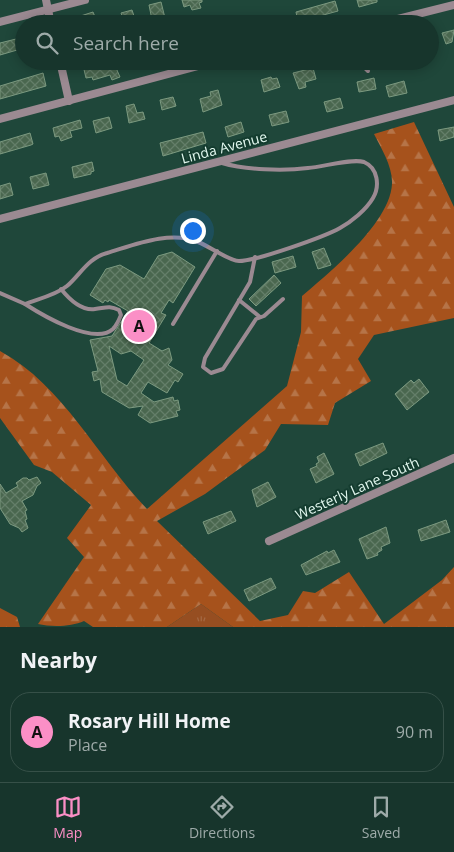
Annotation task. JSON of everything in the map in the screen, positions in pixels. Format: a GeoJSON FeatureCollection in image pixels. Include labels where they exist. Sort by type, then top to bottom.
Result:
{"type":"FeatureCollection","features":[{"type":"Feature","properties":{"kind":"street"},"geometry":{"type":"LineString","coordinates":[[46,0],[49,15]]}},
{"type":"Feature","properties":{"kind":"street"},"geometry":{"type":"LineString","coordinates":[[28,15],[85,0]]}},
{"type":"Feature","properties":{"kind":"street"},"geometry":{"type":"LineString","coordinates":[[414,15],[454,5]]}},
{"type":"Feature","properties":{"kind":"street"},"geometry":{"type":"LineString","coordinates":[[0,22],[15,18]]}},
{"type":"Feature","properties":{"kind":"street"},"geometry":{"type":"LineString","coordinates":[[62,70],[69,101]]}},
{"type":"Feature","properties":{"kind":"street"},"geometry":{"type":"LineString","coordinates":[[0,119],[184,70]]}},
{"type":"Feature","properties":{"kind":"street","name":"Linda Avenue"},"geometry":{"type":"LineString","coordinates":[[0,219],[454,100]]}},
{"type":"Feature","properties":{"kind":"street","name":"Westerly Lane South"},"geometry":{"type":"LineString","coordinates":[[269,540],[454,458]]}},
{"type":"Feature","properties":{"kind":"lane"},"geometry":{"type":"LineString","coordinates":[[25,304],[61,289],[91,261],[103,254],[166,238],[184,238],[238,261],[255,257],[340,228],[362,211],[373,198],[377,187],[377,176],[366,163],[357,161],[308,168],[283,169],[231,165],[218,161]]}},
{"type":"Feature","properties":{"kind":"lane"},"geometry":{"type":"LineString","coordinates":[[173,324],[217,251]]}},
{"type":"Feature","properties":{"kind":"lane"},"geometry":{"type":"LineString","coordinates":[[255,257],[250,282],[205,358],[203,367],[211,374],[224,369],[256,319],[283,299]]}},
{"type":"Feature","properties":{"kind":"lane"},"geometry":{"type":"LineString","coordinates":[[0,293],[73,329],[96,334],[111,331],[121,315],[119,310],[110,305],[87,309],[69,299],[61,289]]}},
{"type":"Feature","properties":{"kind":"lane"},"geometry":{"type":"LineString","coordinates":[[239,300],[260,317]]}},
{"type":"Feature","properties":{"kind":"green space"},"geometry":{"type":"Polygon","coordinates":[[[414,122],[454,207],[454,318],[374,335],[358,359],[371,381],[335,403],[328,425],[281,424],[265,450],[205,494],[157,521],[260,621],[288,615],[303,591],[315,593],[349,572],[384,624],[442,580],[454,567],[454,627],[233,627],[201,604],[167,627],[93,627],[84,621],[61,626],[38,624],[84,557],[67,538],[91,505],[52,472],[34,465],[0,418],[0,351],[23,366],[43,383],[79,424],[129,489],[147,509],[287,386],[301,332],[302,296],[357,246],[381,215],[389,199],[392,184],[391,171],[374,134],[414,122]]]}},
{"type":"Feature","properties":{"kind":"green space"},"geometry":{"type":"Polygon","coordinates":[[[201,604],[233,627],[167,627],[201,604]]]}},
{"type":"Feature","properties":{"kind":"green space"},"geometry":{"type":"Polygon","coordinates":[[[0,608],[17,617],[20,627],[0,627],[0,608]]]}},
{"type":"Feature","properties":{"kind":"building"},"geometry":{"type":"Polygon","coordinates":[[[182,0],[202,0],[199,3],[201,8],[192,10],[190,5],[184,7],[182,0]]]}},
{"type":"Feature","properties":{"kind":"building"},"geometry":{"type":"Polygon","coordinates":[[[357,0],[377,0],[377,2],[359,7],[357,0]]]}},
{"type":"Feature","properties":{"kind":"building"},"geometry":{"type":"Polygon","coordinates":[[[335,1],[338,11],[323,15],[297,15],[296,12],[335,1]]]}},
{"type":"Feature","properties":{"kind":"building"},"geometry":{"type":"Polygon","coordinates":[[[161,2],[164,15],[151,15],[149,5],[161,2]]]}},
{"type":"Feature","properties":{"kind":"building"},"geometry":{"type":"Polygon","coordinates":[[[132,10],[134,15],[122,15],[121,13],[132,10]]]}},
{"type":"Feature","properties":{"kind":"building"},"geometry":{"type":"Polygon","coordinates":[[[93,12],[94,15],[84,15],[93,12]]]}},
{"type":"Feature","properties":{"kind":"building"},"geometry":{"type":"Polygon","coordinates":[[[454,30],[452,42],[446,44],[442,33],[454,30]]]}},
{"type":"Feature","properties":{"kind":"building"},"geometry":{"type":"Polygon","coordinates":[[[15,39],[15,51],[0,55],[0,43],[15,39]]]}},
{"type":"Feature","properties":{"kind":"building"},"geometry":{"type":"Polygon","coordinates":[[[84,70],[117,70],[120,77],[112,80],[110,75],[93,80],[92,77],[86,78],[84,70]]]}},
{"type":"Feature","properties":{"kind":"building"},"geometry":{"type":"Polygon","coordinates":[[[314,70],[316,79],[305,82],[306,87],[299,89],[293,73],[314,70]]]}},
{"type":"Feature","properties":{"kind":"building"},"geometry":{"type":"Polygon","coordinates":[[[43,73],[46,86],[0,99],[0,86],[43,73]]]}},
{"type":"Feature","properties":{"kind":"building"},"geometry":{"type":"Polygon","coordinates":[[[271,77],[272,79],[277,78],[280,87],[264,92],[261,80],[271,77]]]}},
{"type":"Feature","properties":{"kind":"building"},"geometry":{"type":"Polygon","coordinates":[[[374,78],[376,89],[359,92],[357,82],[374,78]]]}},
{"type":"Feature","properties":{"kind":"building"},"geometry":{"type":"Polygon","coordinates":[[[404,81],[407,93],[389,97],[386,86],[404,81]]]}},
{"type":"Feature","properties":{"kind":"building"},"geometry":{"type":"Polygon","coordinates":[[[218,90],[222,105],[203,112],[200,99],[211,96],[210,92],[218,90]]]}},
{"type":"Feature","properties":{"kind":"building"},"geometry":{"type":"Polygon","coordinates":[[[173,97],[176,106],[162,110],[160,100],[173,97]]]}},
{"type":"Feature","properties":{"kind":"building"},"geometry":{"type":"Polygon","coordinates":[[[340,98],[343,108],[327,112],[324,102],[340,98]]]}},
{"type":"Feature","properties":{"kind":"building"},"geometry":{"type":"Polygon","coordinates":[[[134,104],[137,113],[143,112],[145,119],[129,123],[126,106],[134,104]]]}},
{"type":"Feature","properties":{"kind":"building"},"geometry":{"type":"Polygon","coordinates":[[[286,111],[289,122],[272,126],[269,115],[286,111]]]}},
{"type":"Feature","properties":{"kind":"building"},"geometry":{"type":"Polygon","coordinates":[[[109,117],[112,128],[96,133],[93,121],[109,117]]]}},
{"type":"Feature","properties":{"kind":"building"},"geometry":{"type":"Polygon","coordinates":[[[80,120],[82,128],[70,131],[72,137],[61,141],[59,136],[55,137],[53,128],[80,120]]]}},
{"type":"Feature","properties":{"kind":"building"},"geometry":{"type":"Polygon","coordinates":[[[241,122],[244,132],[228,137],[225,127],[241,122]]]}},
{"type":"Feature","properties":{"kind":"building"},"geometry":{"type":"Polygon","coordinates":[[[454,127],[454,137],[440,141],[438,130],[454,127]]]}},
{"type":"Feature","properties":{"kind":"building"},"geometry":{"type":"Polygon","coordinates":[[[203,132],[206,143],[163,156],[160,143],[203,132]]]}},
{"type":"Feature","properties":{"kind":"building"},"geometry":{"type":"Polygon","coordinates":[[[30,133],[33,144],[0,154],[0,142],[30,133]]]}},
{"type":"Feature","properties":{"kind":"building"},"geometry":{"type":"Polygon","coordinates":[[[92,162],[94,171],[91,174],[74,178],[72,167],[92,162]]]}},
{"type":"Feature","properties":{"kind":"building"},"geometry":{"type":"Polygon","coordinates":[[[46,173],[49,185],[33,189],[30,177],[46,173]]]}},
{"type":"Feature","properties":{"kind":"building"},"geometry":{"type":"Polygon","coordinates":[[[10,183],[13,195],[0,199],[0,186],[10,183]]]}},
{"type":"Feature","properties":{"kind":"building"},"geometry":{"type":"Polygon","coordinates":[[[324,248],[331,265],[318,269],[312,252],[324,248]]]}},
{"type":"Feature","properties":{"kind":"building"},"geometry":{"type":"Polygon","coordinates":[[[172,252],[195,267],[173,303],[169,300],[161,313],[166,315],[149,343],[162,351],[169,348],[172,360],[168,365],[183,374],[178,382],[175,380],[167,393],[148,382],[141,393],[154,402],[173,397],[174,401],[178,400],[180,410],[176,411],[178,416],[150,423],[138,415],[143,406],[129,408],[102,392],[100,379],[94,381],[92,372],[98,371],[90,340],[112,336],[128,311],[109,300],[108,302],[105,300],[103,303],[90,295],[106,269],[120,265],[144,279],[158,256],[172,252]],[[109,346],[117,380],[127,386],[144,360],[131,351],[121,354],[109,346]]]}},
{"type":"Feature","properties":{"kind":"building"},"geometry":{"type":"Polygon","coordinates":[[[293,256],[296,267],[275,273],[272,262],[293,256]]]}},
{"type":"Feature","properties":{"kind":"building"},"geometry":{"type":"Polygon","coordinates":[[[274,275],[281,283],[256,306],[249,299],[274,275]]]}},
{"type":"Feature","properties":{"kind":"building"},"geometry":{"type":"Polygon","coordinates":[[[419,379],[429,392],[407,410],[395,394],[411,380],[414,383],[419,379]]]}},
{"type":"Feature","properties":{"kind":"building"},"geometry":{"type":"Polygon","coordinates":[[[383,443],[387,453],[360,466],[355,454],[383,443]]]}},
{"type":"Feature","properties":{"kind":"building"},"geometry":{"type":"Polygon","coordinates":[[[324,453],[334,474],[316,483],[310,469],[317,466],[316,464],[319,462],[317,457],[324,453]]]}},
{"type":"Feature","properties":{"kind":"building"},"geometry":{"type":"Polygon","coordinates":[[[37,477],[41,483],[37,486],[33,495],[22,501],[27,510],[25,511],[27,519],[25,520],[28,528],[22,532],[19,528],[10,524],[0,508],[0,484],[6,493],[18,486],[16,483],[23,478],[29,480],[37,477]]]}},
{"type":"Feature","properties":{"kind":"building"},"geometry":{"type":"Polygon","coordinates":[[[268,482],[276,497],[257,507],[252,490],[268,482]]]}},
{"type":"Feature","properties":{"kind":"building"},"geometry":{"type":"Polygon","coordinates":[[[231,511],[236,521],[208,534],[203,522],[231,511]]]}},
{"type":"Feature","properties":{"kind":"building"},"geometry":{"type":"Polygon","coordinates":[[[446,520],[450,532],[421,541],[418,530],[446,520]]]}},
{"type":"Feature","properties":{"kind":"building"},"geometry":{"type":"Polygon","coordinates":[[[386,527],[390,543],[381,547],[382,550],[377,553],[378,555],[367,559],[359,539],[386,527]]]}},
{"type":"Feature","properties":{"kind":"building"},"geometry":{"type":"Polygon","coordinates":[[[334,550],[340,562],[306,575],[301,565],[327,551],[328,553],[334,550]]]}},
{"type":"Feature","properties":{"kind":"building"},"geometry":{"type":"Polygon","coordinates":[[[271,578],[276,588],[249,601],[244,590],[271,578]]]}},
{"type":"Feature","properties":{"kind":"place","name":"Rosary Hill Home"},"geometry":{"type":"Point","coordinates":[139,326]}}]}
